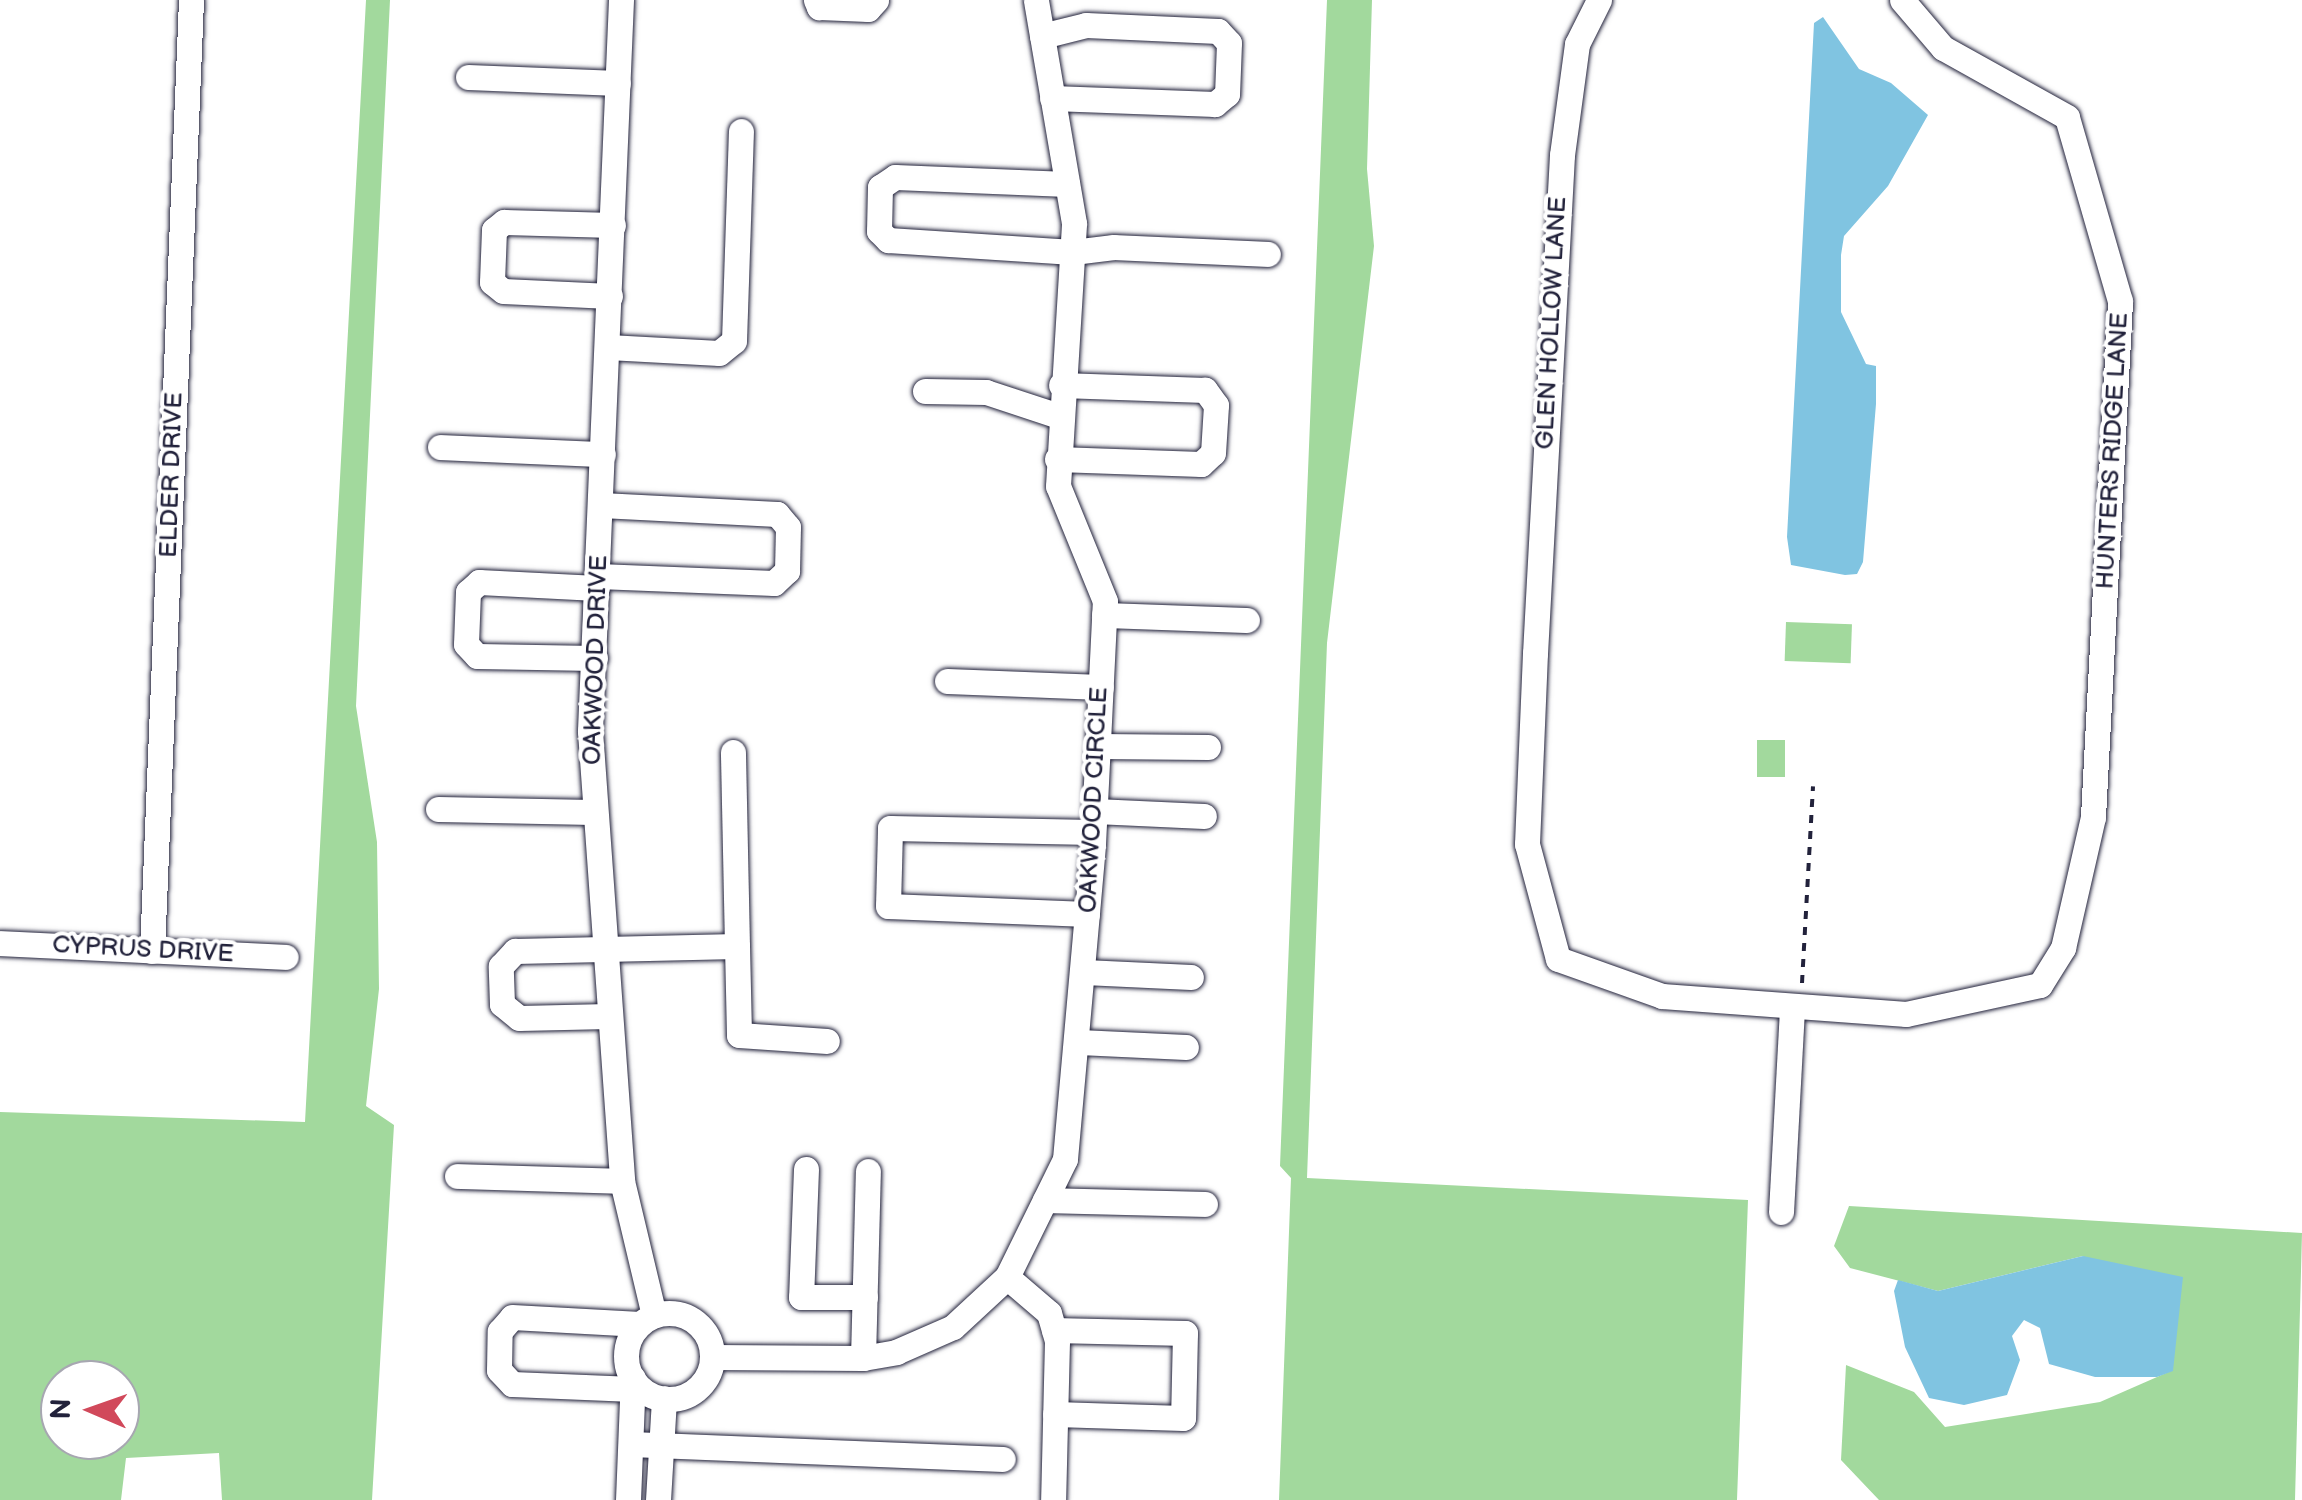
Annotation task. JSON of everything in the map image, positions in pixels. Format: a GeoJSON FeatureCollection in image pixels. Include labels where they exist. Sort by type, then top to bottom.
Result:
{"type":"FeatureCollection","features":[{"type":"Feature","properties":{"kind":"street","name":"ELDER DRIVE"},"geometry":{"type":"LineString","coordinates":[[152,951],[191,0]]}},
{"type":"Feature","properties":{"kind":"street","name":"OAKWOOD DRIVE"},"geometry":{"type":"LineString","coordinates":[[621,0],[594,658],[593,812],[622,1181],[647,1320]]}},
{"type":"Feature","properties":{"kind":"street"},"geometry":{"type":"LineString","coordinates":[[816,0],[819,7],[868,9],[876,0]]}},
{"type":"Feature","properties":{"kind":"street","name":"OAKWOOD CIRCLE"},"geometry":{"type":"LineString","coordinates":[[712,1357],[863,1358],[896,1352],[953,1327],[1008,1277],[1065,1158],[1084,972],[1104,601],[1065,513],[1057,459],[1072,252],[1067,184],[1036,0]]}},
{"type":"Feature","properties":{"kind":"street","name":"GLEN HOLLOW LANE"},"geometry":{"type":"LineString","coordinates":[[1598,0],[1577,44],[1562,156],[1527,844],[1558,960],[1662,996],[1792,1009]]}},
{"type":"Feature","properties":{"kind":"street","name":"HUNTERS RIDGE LANE"},"geometry":{"type":"LineString","coordinates":[[1792,1009],[1906,1014],[2040,985],[2062,948],[2094,817],[2120,301],[2106,236],[2067,118],[1943,48],[1902,0]]}},
{"type":"Feature","properties":{"kind":"street"},"geometry":{"type":"LineString","coordinates":[[1042,36],[1086,25],[1124,26],[1218,31],[1230,43],[1227,94],[1215,104],[1052,98]]}},
{"type":"Feature","properties":{"kind":"street"},"geometry":{"type":"LineString","coordinates":[[468,77],[618,83]]}},
{"type":"Feature","properties":{"kind":"street"},"geometry":{"type":"LineString","coordinates":[[608,347],[719,353],[734,341],[741,132]]}},
{"type":"Feature","properties":{"kind":"street"},"geometry":{"type":"LineString","coordinates":[[1067,184],[894,177],[880,187],[879,231],[888,240],[1072,252],[1268,254]]}},
{"type":"Feature","properties":{"kind":"street"},"geometry":{"type":"LineString","coordinates":[[610,296],[503,291],[492,282],[494,230],[504,222],[612,225]]}},
{"type":"Feature","properties":{"kind":"street"},"geometry":{"type":"LineString","coordinates":[[1057,459],[1201,464],[1214,453],[1216,405],[1204,390],[1062,385]]}},
{"type":"Feature","properties":{"kind":"street"},"geometry":{"type":"LineString","coordinates":[[926,391],[986,392],[1059,416]]}},
{"type":"Feature","properties":{"kind":"street"},"geometry":{"type":"LineString","coordinates":[[440,447],[604,454]]}},
{"type":"Feature","properties":{"kind":"street"},"geometry":{"type":"LineString","coordinates":[[594,658],[477,656],[466,644],[468,592],[479,582],[774,582],[786,571],[787,556],[788,527],[777,514],[601,506]]}},
{"type":"Feature","properties":{"kind":"street"},"geometry":{"type":"LineString","coordinates":[[1104,614],[1246,620]]}},
{"type":"Feature","properties":{"kind":"street"},"geometry":{"type":"LineString","coordinates":[[947,681],[1100,686]]}},
{"type":"Feature","properties":{"kind":"street"},"geometry":{"type":"LineString","coordinates":[[1098,746],[1208,748]]}},
{"type":"Feature","properties":{"kind":"street"},"geometry":{"type":"LineString","coordinates":[[733,752],[739,1035],[827,1041]]}},
{"type":"Feature","properties":{"kind":"street"},"geometry":{"type":"LineString","coordinates":[[438,809],[593,812]]}},
{"type":"Feature","properties":{"kind":"street"},"geometry":{"type":"LineString","coordinates":[[1087,914],[888,906],[890,828],[1204,816]]}},
{"type":"Feature","properties":{"kind":"street","name":"CYPRUS DRIVE"},"geometry":{"type":"LineString","coordinates":[[0,943],[286,957]]}},
{"type":"Feature","properties":{"kind":"street"},"geometry":{"type":"LineString","coordinates":[[609,1016],[519,1018],[502,1004],[501,966],[515,951],[737,946]]}},
{"type":"Feature","properties":{"kind":"street"},"geometry":{"type":"LineString","coordinates":[[1084,972],[1191,977]]}},
{"type":"Feature","properties":{"kind":"street"},"geometry":{"type":"LineString","coordinates":[[1780,1212],[1792,1009]]}},
{"type":"Feature","properties":{"kind":"street"},"geometry":{"type":"LineString","coordinates":[[1078,1042],[1186,1047]]}},
{"type":"Feature","properties":{"kind":"street"},"geometry":{"type":"LineString","coordinates":[[806,1169],[801,1297],[865,1297]]}},
{"type":"Feature","properties":{"kind":"street"},"geometry":{"type":"LineString","coordinates":[[863,1358],[868,1171]]}},
{"type":"Feature","properties":{"kind":"street"},"geometry":{"type":"LineString","coordinates":[[457,1176],[622,1181]]}},
{"type":"Feature","properties":{"kind":"street"},"geometry":{"type":"LineString","coordinates":[[1045,1200],[1205,1204]]}},
{"type":"Feature","properties":{"kind":"street"},"geometry":{"type":"LineString","coordinates":[[1008,1277],[1049,1312],[1054,1330],[1052,1500]]}},
{"type":"Feature","properties":{"kind":"street"},"geometry":{"type":"LineString","coordinates":[[512,1318],[695,1321],[712,1357],[701,1385],[664,1398],[633,1383],[512,1384],[498,1370],[500,1330],[512,1318]]}},
{"type":"Feature","properties":{"kind":"street"},"geometry":{"type":"LineString","coordinates":[[628,1500],[633,1383],[627,1346],[647,1320]]}},
{"type":"Feature","properties":{"kind":"street"},"geometry":{"type":"LineString","coordinates":[[1054,1330],[1186,1334],[1183,1418],[1055,1414]]}},
{"type":"Feature","properties":{"kind":"street"},"geometry":{"type":"LineString","coordinates":[[658,1500],[664,1398]]}},
{"type":"Feature","properties":{"kind":"street"},"geometry":{"type":"LineString","coordinates":[[631,1444],[1003,1459]]}},
{"type":"Feature","properties":{"kind":"path"},"geometry":{"type":"LineString","coordinates":[[1802,982],[1813,786]]}},
{"type":"Feature","properties":{"kind":"green space"},"geometry":{"type":"Polygon","coordinates":[[[366,0],[390,0],[356,706],[377,842],[379,989],[366,1106],[394,1125],[372,1500],[222,1500],[219,1453],[140,1457],[140,1360],[40,1360],[40,1460],[126,1460],[121,1500],[0,1500],[0,1112],[305,1122],[366,0]]]}},
{"type":"Feature","properties":{"kind":"green space"},"geometry":{"type":"Polygon","coordinates":[[[1327,0],[1372,0],[1367,169],[1374,246],[1327,643],[1307,1178],[1748,1200],[1737,1500],[1279,1500],[1291,1178],[1280,1166],[1327,0]]]}},
{"type":"Feature","properties":{"kind":"green space"},"geometry":{"type":"Polygon","coordinates":[[[1786,622],[1852,624],[1851,663],[1785,661],[1786,622]]]}},
{"type":"Feature","properties":{"kind":"green space"},"geometry":{"type":"Polygon","coordinates":[[[1757,740],[1785,740],[1785,777],[1757,777],[1757,740]]]}},
{"type":"Feature","properties":{"kind":"green space"},"geometry":{"type":"Polygon","coordinates":[[[1849,1206],[2302,1233],[2295,1500],[1879,1500],[1841,1460],[1846,1365],[1914,1392],[1945,1427],[2100,1402],[2173,1370],[2083,1256],[1938,1291],[1850,1268],[1834,1246],[1849,1206]]]}},
{"type":"Feature","properties":{"kind":"water"},"geometry":{"type":"Polygon","coordinates":[[[1823,17],[1859,69],[1891,83],[1928,115],[1888,186],[1844,236],[1841,312],[1866,364],[1876,366],[1863,562],[1857,574],[1845,575],[1791,565],[1787,537],[1814,23],[1823,17]]]}},
{"type":"Feature","properties":{"kind":"water"},"geometry":{"type":"Polygon","coordinates":[[[2083,1256],[2183,1277],[2173,1371],[2157,1377],[2095,1377],[2049,1364],[2040,1328],[2024,1320],[2012,1336],[2020,1360],[2007,1395],[1964,1405],[1929,1398],[1905,1347],[1894,1291],[1898,1280],[1938,1291],[2083,1256]]]}}]}
